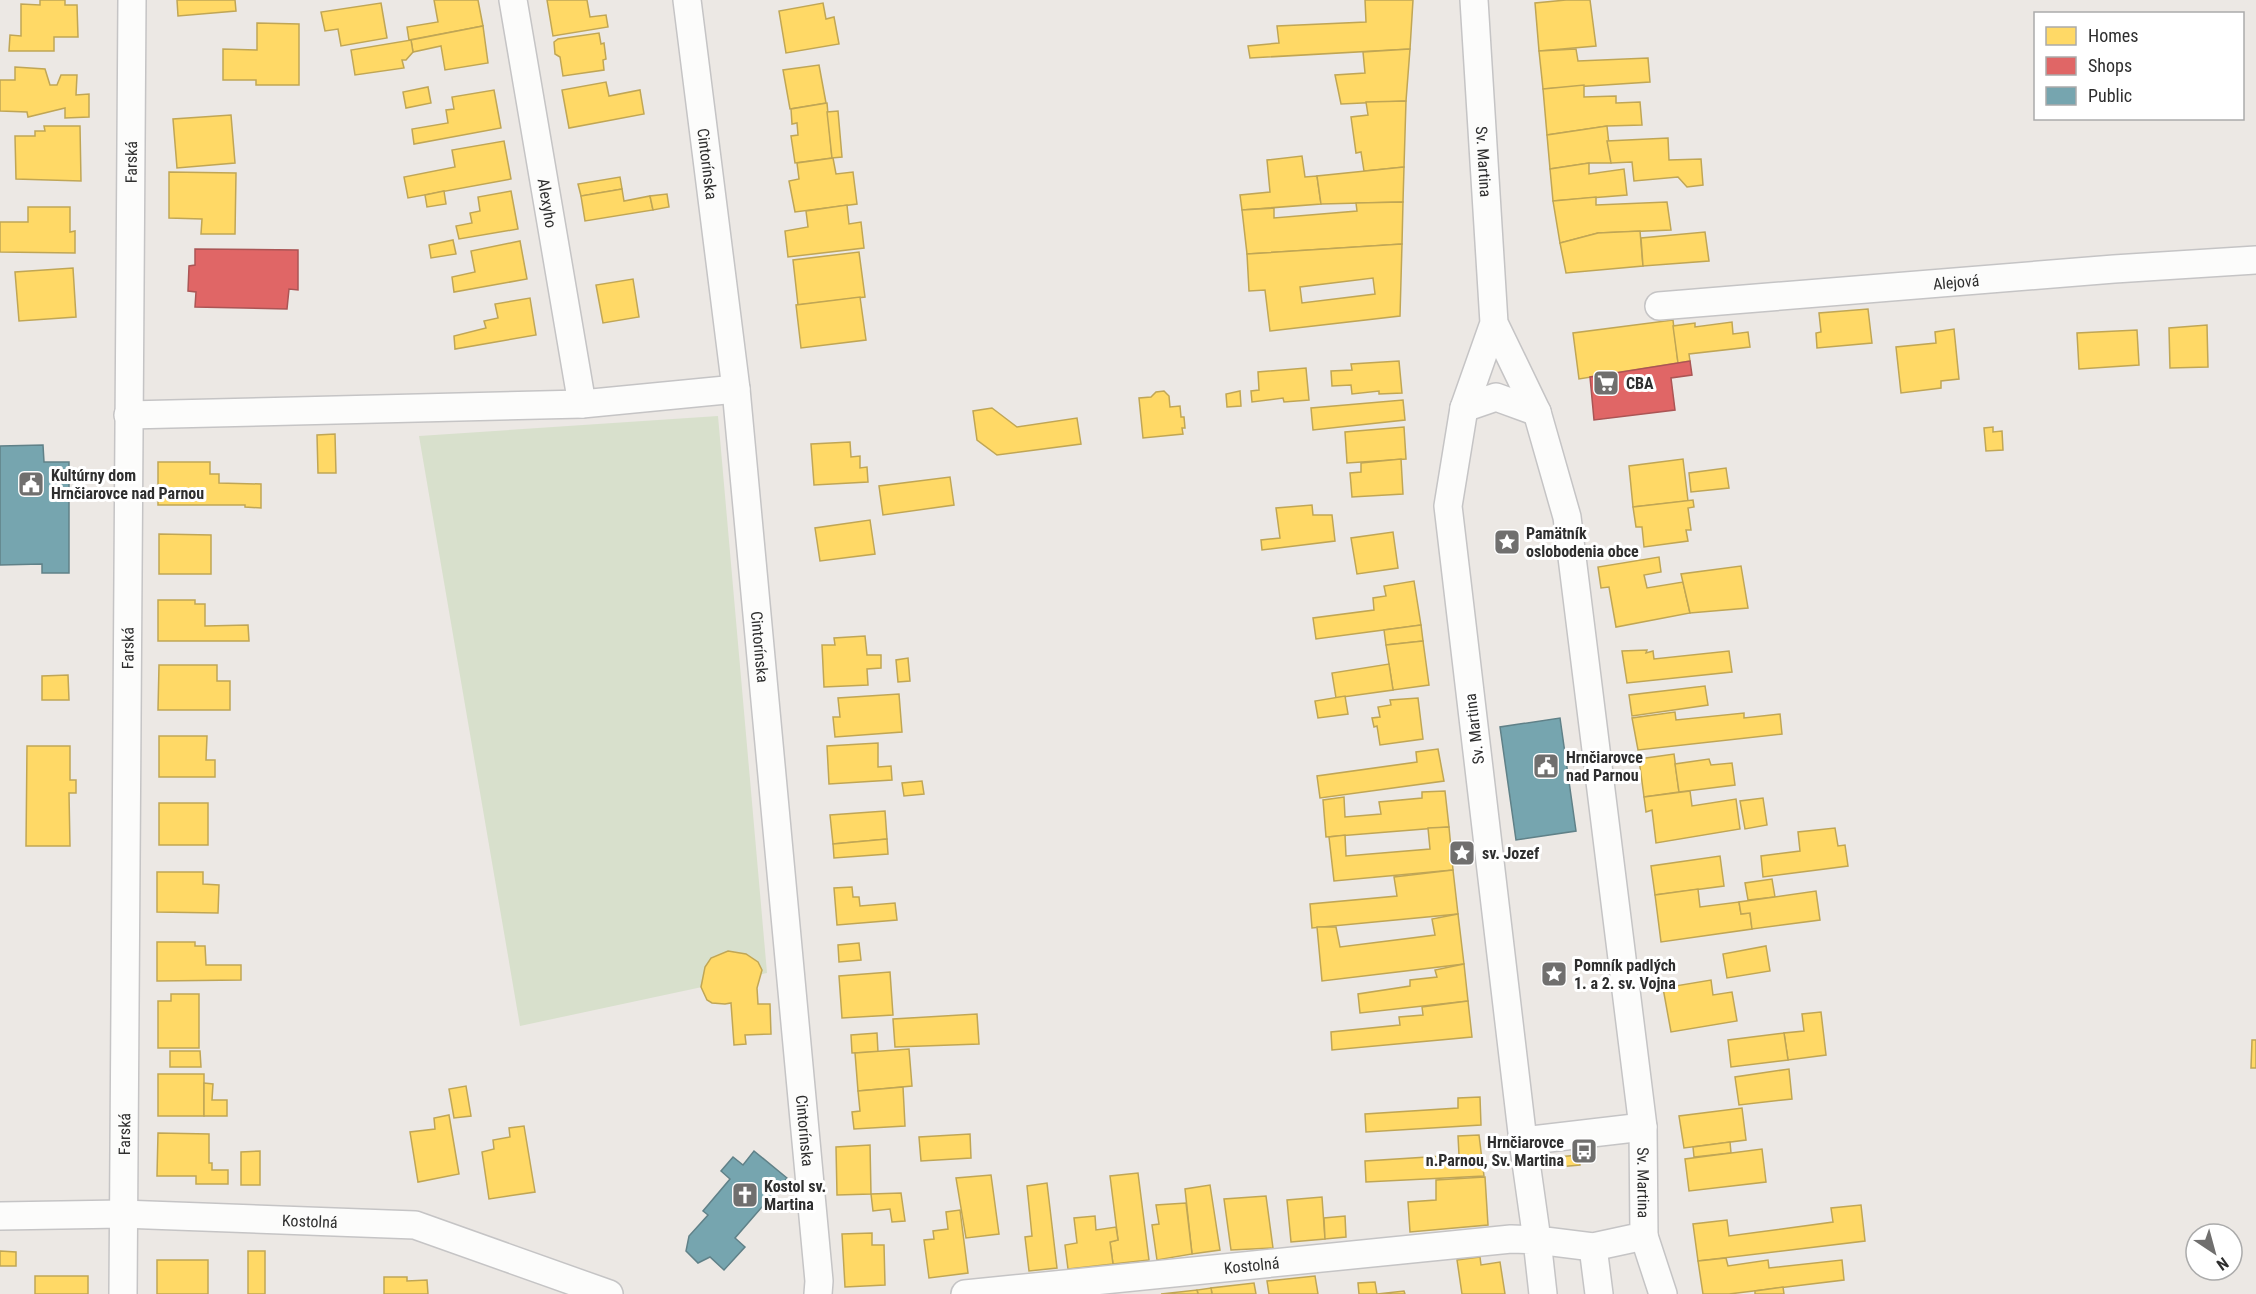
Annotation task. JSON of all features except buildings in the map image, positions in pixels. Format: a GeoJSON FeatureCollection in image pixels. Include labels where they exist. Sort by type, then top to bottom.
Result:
{"type":"FeatureCollection","features":[{"type":"Feature","properties":{"kind":"street","name":"Farská"},"geometry":{"type":"LineString","coordinates":[[123,1294],[132,0]]}},
{"type":"Feature","properties":{"kind":"street","name":"Alexyho"},"geometry":{"type":"LineString","coordinates":[[513,0],[582,404]]}},
{"type":"Feature","properties":{"kind":"street","name":"Cintorínska"},"geometry":{"type":"LineString","coordinates":[[687,0],[736,389],[819,1281],[818,1294]]}},
{"type":"Feature","properties":{"kind":"street","name":"Sv. Martina"},"geometry":{"type":"LineString","coordinates":[[1474,0],[1494,323],[1537,412],[1567,517],[1642,1127],[1644,1236],[1663,1294]]}},
{"type":"Feature","properties":{"kind":"street","name":"Alejová"},"geometry":{"type":"LineString","coordinates":[[1659,306],[2114,269],[2256,260]]}},
{"type":"Feature","properties":{"kind":"street","name":"Sv. Martina"},"geometry":{"type":"LineString","coordinates":[[1494,323],[1464,408],[1448,506],[1542,1294]]}},
{"type":"Feature","properties":{"kind":"street"},"geometry":{"type":"LineString","coordinates":[[128,415],[582,404],[736,389]]}},
{"type":"Feature","properties":{"kind":"street"},"geometry":{"type":"LineString","coordinates":[[1464,408],[1496,397],[1537,412]]}},
{"type":"Feature","properties":{"kind":"street","name":"Sv. Martina"},"geometry":{"type":"LineString","coordinates":[[1523,1141],[1642,1127]]}},
{"type":"Feature","properties":{"kind":"street","name":"Kostolná"},"geometry":{"type":"LineString","coordinates":[[0,1216],[122,1214],[416,1225],[572,1287],[609,1294]]}},
{"type":"Feature","properties":{"kind":"street","name":"Sv. Martina"},"geometry":{"type":"LineString","coordinates":[[1537,1240],[1593,1247],[1644,1236]]}},
{"type":"Feature","properties":{"kind":"street","name":"Kostolná"},"geometry":{"type":"LineString","coordinates":[[965,1294],[1511,1239],[1537,1240]]}},
{"type":"Feature","properties":{"kind":"street"},"geometry":{"type":"LineString","coordinates":[[1593,1247],[1599,1294]]}},
{"type":"Feature","properties":{"kind":"green space"},"geometry":{"type":"Polygon","coordinates":[[[718,416],[767,973],[520,1026],[419,436],[718,416]]]}},
{"type":"Feature","properties":{"kind":"place","name":"CBA"},"geometry":{"type":"Point","coordinates":[1606,383]}},
{"type":"Feature","properties":{"kind":"place","name":"Kultúrny dom Hrnčiarovce nad Parnou"},"geometry":{"type":"Point","coordinates":[31,484]}},
{"type":"Feature","properties":{"kind":"place","name":"Pamätník oslobodenia obce"},"geometry":{"type":"Point","coordinates":[1507,542]}},
{"type":"Feature","properties":{"kind":"place","name":"Hrnčiarovce nad Parnou"},"geometry":{"type":"Point","coordinates":[1546,766]}},
{"type":"Feature","properties":{"kind":"place","name":"sv. Jozef"},"geometry":{"type":"Point","coordinates":[1462,853]}},
{"type":"Feature","properties":{"kind":"place","name":"Pomník padlých 1. a 2. sv. Vojna"},"geometry":{"type":"Point","coordinates":[1554,974]}},
{"type":"Feature","properties":{"kind":"place","name":"Hrnčiarovce n.Parnou, Sv. Martina"},"geometry":{"type":"Point","coordinates":[1584,1151]}},
{"type":"Feature","properties":{"kind":"place","name":"Kostol sv. Martina"},"geometry":{"type":"Point","coordinates":[745,1195]}}]}
